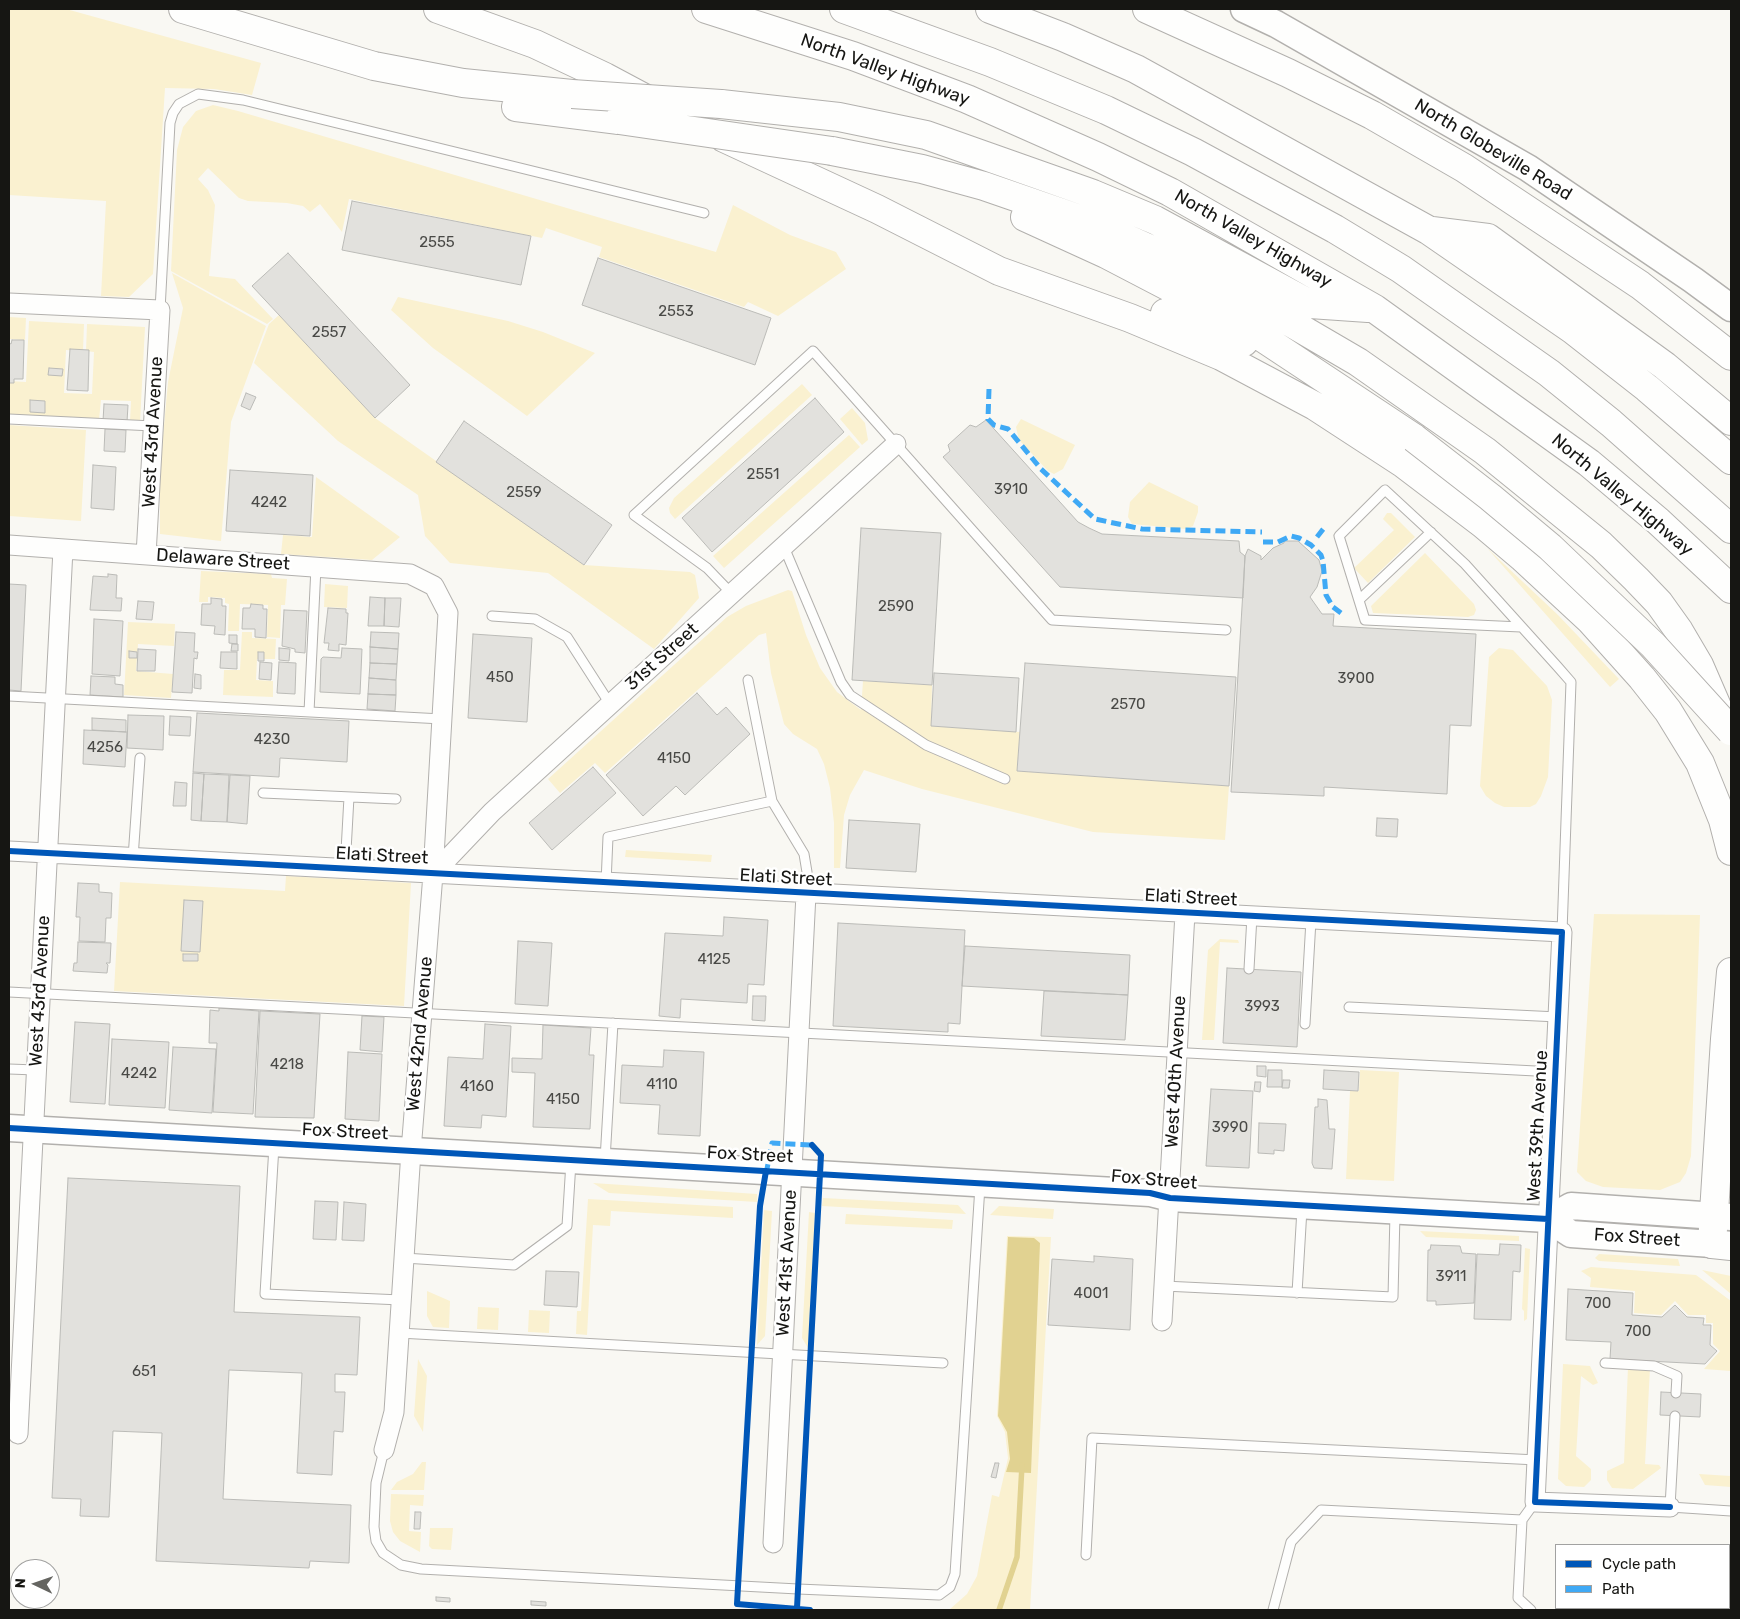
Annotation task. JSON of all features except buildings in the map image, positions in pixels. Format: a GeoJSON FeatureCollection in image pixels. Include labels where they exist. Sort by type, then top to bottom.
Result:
{"type":"FeatureCollection","features":[{"type":"Feature","properties":{"kind":"highway"},"geometry":{"type":"LineString","coordinates":[[182,9],[374,66],[463,83],[572,94],[721,104],[839,117],[926,135],[1093,194],[1155,220],[1310,304],[1375,309]]}},
{"type":"Feature","properties":{"kind":"highway"},"geometry":{"type":"LineString","coordinates":[[438,9],[535,44],[574,62],[685,120],[877,209],[999,270],[1174,335],[1267,379],[1366,438],[1449,497],[1557,588],[1603,634],[1642,678],[1668,711],[1700,762],[1720,812],[1731,850]]}},
{"type":"Feature","properties":{"kind":"highway","name":"North Valley Highway"},"geometry":{"type":"LineString","coordinates":[[706,9],[791,35],[967,99],[1098,157],[1170,192],[1375,309],[1589,463],[1658,521],[1731,589]]}},
{"type":"Feature","properties":{"kind":"highway"},"geometry":{"type":"LineString","coordinates":[[844,9],[990,62],[1106,110],[1193,152],[1335,229],[1401,269],[1549,373],[1611,423],[1731,529]]}},
{"type":"Feature","properties":{"kind":"highway"},"geometry":{"type":"LineString","coordinates":[[990,9],[1063,37],[1136,69],[1428,230],[1573,330],[1647,388],[1731,460]]}},
{"type":"Feature","properties":{"kind":"highway"},"geometry":{"type":"LineString","coordinates":[[1147,9],[1288,73],[1372,116],[1464,168],[1640,285],[1731,356]]}},
{"type":"Feature","properties":{"kind":"highway"},"geometry":{"type":"LineString","coordinates":[[326,51],[441,92],[511,106],[832,151],[922,169],[984,186],[1094,224],[1142,244],[1245,296],[1343,353],[1407,395],[1485,451],[1601,545],[1659,603],[1679,631],[1699,665],[1731,740]]}},
{"type":"Feature","properties":{"kind":"highway"},"geometry":{"type":"LineString","coordinates":[[864,158],[935,180],[991,202],[1098,250],[1248,328],[1293,359],[1340,387],[1414,438],[1550,547],[1653,645],[1731,731]]}},
{"type":"Feature","properties":{"kind":"highway"},"geometry":{"type":"LineString","coordinates":[[877,209],[1293,359]]}},
{"type":"Feature","properties":{"kind":"highway"},"geometry":{"type":"LineString","coordinates":[[1428,230],[1488,238],[1665,366],[1731,421]]}},
{"type":"Feature","properties":{"kind":"highway"},"geometry":{"type":"LineString","coordinates":[[1722,1245],[1725,1039],[1731,972]]}},
{"type":"Feature","properties":{"kind":"highway"},"geometry":{"type":"LineString","coordinates":[[1725,1039],[1731,1005]]}},
{"type":"Feature","properties":{"kind":"street","name":"North Globeville Road"},"geometry":{"type":"LineString","coordinates":[[1244,9],[1276,24],[1528,168],[1694,280],[1731,308]]}},
{"type":"Feature","properties":{"kind":"street"},"geometry":{"type":"LineString","coordinates":[[9,303],[160,310]]}},
{"type":"Feature","properties":{"kind":"street","name":"West 43rd Avenue"},"geometry":{"type":"LineString","coordinates":[[146,555],[160,310]]}},
{"type":"Feature","properties":{"kind":"street","name":"31st Street"},"geometry":{"type":"LineString","coordinates":[[433,874],[492,812],[896,444]]}},
{"type":"Feature","properties":{"kind":"street","name":"Delaware Street"},"geometry":{"type":"LineString","coordinates":[[9,545],[410,574],[434,586]]}},
{"type":"Feature","properties":{"kind":"street","name":"West 43rd Avenue"},"geometry":{"type":"LineString","coordinates":[[18,1434],[21,1129],[36,1070],[63,549]]}},
{"type":"Feature","properties":{"kind":"street","name":"West 42nd Avenue"},"geometry":{"type":"LineString","coordinates":[[384,1450],[394,1412],[411,1151],[433,874],[442,720],[448,613],[434,586]]}},
{"type":"Feature","properties":{"kind":"street","name":"Elati Street"},"geometry":{"type":"LineString","coordinates":[[9,851],[1562,932]]}},
{"type":"Feature","properties":{"kind":"street","name":"West 41st Avenue"},"geometry":{"type":"LineString","coordinates":[[773,1543],[806,894]]}},
{"type":"Feature","properties":{"kind":"street","name":"West 40th Avenue"},"geometry":{"type":"LineString","coordinates":[[1162,1321],[1185,913]]}},
{"type":"Feature","properties":{"kind":"street","name":"West 39th Avenue"},"geometry":{"type":"LineString","coordinates":[[1535,1502],[1562,932]]}},
{"type":"Feature","properties":{"kind":"street","name":"Fox Street"},"geometry":{"type":"LineString","coordinates":[[21,1129],[1150,1193],[1170,1198],[1548,1219],[1571,1234],[1722,1245]]}},
{"type":"Feature","properties":{"kind":"street","name":"Fox Street"},"geometry":{"type":"LineString","coordinates":[[1548,1219],[1571,1206],[1722,1216]]}},
{"type":"Feature","properties":{"kind":"street"},"geometry":{"type":"LineString","coordinates":[[1535,1502],[1670,1507]]}},
{"type":"Feature","properties":{"kind":"lane"},"geometry":{"type":"LineString","coordinates":[[160,310],[170,123],[173,113],[179,104],[188,97],[198,94],[243,100],[704,213]]}},
{"type":"Feature","properties":{"kind":"lane"},"geometry":{"type":"LineString","coordinates":[[732,594],[707,568],[634,515],[813,351],[1052,620],[1226,630]]}},
{"type":"Feature","properties":{"kind":"lane"},"geometry":{"type":"LineString","coordinates":[[9,419],[153,426]]}},
{"type":"Feature","properties":{"kind":"lane"},"geometry":{"type":"LineString","coordinates":[[1522,627],[1365,620],[1338,536],[1385,490],[1465,564],[1522,627],[1571,682],[1562,932]]}},
{"type":"Feature","properties":{"kind":"lane"},"geometry":{"type":"LineString","coordinates":[[1359,600],[1431,532]]}},
{"type":"Feature","properties":{"kind":"lane"},"geometry":{"type":"LineString","coordinates":[[784,547],[840,682],[850,695],[926,745],[1005,779]]}},
{"type":"Feature","properties":{"kind":"lane"},"geometry":{"type":"LineString","coordinates":[[308,712],[316,567]]}},
{"type":"Feature","properties":{"kind":"lane"},"geometry":{"type":"LineString","coordinates":[[492,616],[535,619],[567,637],[610,704]]}},
{"type":"Feature","properties":{"kind":"lane"},"geometry":{"type":"LineString","coordinates":[[748,680],[772,801],[804,854],[807,872],[806,894]]}},
{"type":"Feature","properties":{"kind":"lane"},"geometry":{"type":"LineString","coordinates":[[9,696],[442,720]]}},
{"type":"Feature","properties":{"kind":"lane"},"geometry":{"type":"LineString","coordinates":[[133,858],[140,758]]}},
{"type":"Feature","properties":{"kind":"lane"},"geometry":{"type":"LineString","coordinates":[[263,793],[396,799]]}},
{"type":"Feature","properties":{"kind":"lane"},"geometry":{"type":"LineString","coordinates":[[345,869],[349,797]]}},
{"type":"Feature","properties":{"kind":"lane"},"geometry":{"type":"LineString","coordinates":[[606,883],[608,837],[772,801]]}},
{"type":"Feature","properties":{"kind":"lane"},"geometry":{"type":"LineString","coordinates":[[1249,969],[1252,916]]}},
{"type":"Feature","properties":{"kind":"lane"},"geometry":{"type":"LineString","coordinates":[[1305,1024],[1311,920]]}},
{"type":"Feature","properties":{"kind":"lane"},"geometry":{"type":"LineString","coordinates":[[9,992],[1555,1072]]}},
{"type":"Feature","properties":{"kind":"lane"},"geometry":{"type":"LineString","coordinates":[[1349,1007],[1558,1017]]}},
{"type":"Feature","properties":{"kind":"lane"},"geometry":{"type":"LineString","coordinates":[[604,1162],[613,1023]]}},
{"type":"Feature","properties":{"kind":"lane"},"geometry":{"type":"LineString","coordinates":[[9,1069],[36,1070]]}},
{"type":"Feature","properties":{"kind":"lane"},"geometry":{"type":"LineString","coordinates":[[274,1143],[265,1294],[401,1300]]}},
{"type":"Feature","properties":{"kind":"lane"},"geometry":{"type":"LineString","coordinates":[[404,1258],[514,1265],[566,1226],[571,1160]]}},
{"type":"Feature","properties":{"kind":"lane","name":"West 42nd Avenue"},"geometry":{"type":"LineString","coordinates":[[384,1450],[376,1483],[374,1527],[376,1541],[383,1553],[392,1560],[412,1568],[939,1594],[950,1587],[956,1574],[980,1183]]}},
{"type":"Feature","properties":{"kind":"lane"},"geometry":{"type":"LineString","coordinates":[[1297,1293],[1302,1205]]}},
{"type":"Feature","properties":{"kind":"lane"},"geometry":{"type":"LineString","coordinates":[[1164,1286],[1393,1297],[1395,1210]]}},
{"type":"Feature","properties":{"kind":"lane"},"geometry":{"type":"LineString","coordinates":[[399,1333],[943,1363]]}},
{"type":"Feature","properties":{"kind":"lane"},"geometry":{"type":"LineString","coordinates":[[1606,1363],[1654,1366],[1677,1376],[1676,1392]]}},
{"type":"Feature","properties":{"kind":"lane"},"geometry":{"type":"LineString","coordinates":[[1675,1416],[1670,1507],[1731,1511]]}},
{"type":"Feature","properties":{"kind":"lane"},"geometry":{"type":"LineString","coordinates":[[1086,1555],[1092,1438],[1537,1460]]}},
{"type":"Feature","properties":{"kind":"lane"},"geometry":{"type":"LineString","coordinates":[[1531,1610],[1518,1598],[1522,1520],[1535,1502]]}},
{"type":"Feature","properties":{"kind":"lane"},"geometry":{"type":"LineString","coordinates":[[1273,1610],[1291,1542],[1321,1510],[1522,1520]]}},
{"type":"Feature","properties":{"kind":"shaded area"},"geometry":{"type":"Polygon","coordinates":[[[9,9],[66,9],[261,63],[252,95],[214,89],[165,88],[153,274],[129,297],[101,296],[106,201],[9,195],[9,9]]]}},
{"type":"Feature","properties":{"kind":"shaded area"},"geometry":{"type":"Polygon","coordinates":[[[213,105],[716,252],[733,205],[790,235],[836,252],[846,269],[778,316],[748,302],[744,307],[599,257],[602,247],[546,228],[542,238],[349,199],[342,232],[320,204],[310,212],[303,206],[287,203],[248,201],[239,198],[208,168],[198,179],[208,190],[215,205],[209,276],[235,279],[273,319],[267,324],[171,271],[177,150],[183,127],[196,111],[213,105]]]}},
{"type":"Feature","properties":{"kind":"shaded area"},"geometry":{"type":"Polygon","coordinates":[[[172,273],[266,326],[231,422],[221,541],[160,534],[160,469],[168,382],[183,308],[172,273]]]}},
{"type":"Feature","properties":{"kind":"shaded area"},"geometry":{"type":"Polygon","coordinates":[[[398,297],[508,321],[543,332],[595,353],[527,416],[433,348],[391,310],[398,297]]]}},
{"type":"Feature","properties":{"kind":"shaded area"},"geometry":{"type":"Polygon","coordinates":[[[279,315],[375,418],[584,565],[690,572],[695,575],[699,598],[654,649],[548,573],[450,563],[425,536],[418,495],[338,441],[254,363],[269,324],[279,315]]]}},
{"type":"Feature","properties":{"kind":"shaded area"},"geometry":{"type":"Polygon","coordinates":[[[9,317],[26,318],[25,340],[9,339],[9,317]]]}},
{"type":"Feature","properties":{"kind":"shaded area"},"geometry":{"type":"Polygon","coordinates":[[[29,321],[84,324],[83,351],[66,350],[64,393],[92,394],[94,352],[86,351],[87,324],[145,327],[140,422],[130,421],[131,401],[101,400],[99,420],[9,415],[9,381],[26,382],[29,321]]]}},
{"type":"Feature","properties":{"kind":"shaded area"},"geometry":{"type":"Polygon","coordinates":[[[802,384],[812,395],[675,519],[670,513],[669,508],[674,498],[802,384]]]}},
{"type":"Feature","properties":{"kind":"shaded area"},"geometry":{"type":"Polygon","coordinates":[[[852,408],[865,423],[868,440],[862,445],[840,419],[852,408]]]}},
{"type":"Feature","properties":{"kind":"shaded area"},"geometry":{"type":"Polygon","coordinates":[[[1021,419],[1075,445],[1063,469],[1054,474],[1048,471],[1019,440],[1016,427],[1021,419]]]}},
{"type":"Feature","properties":{"kind":"shaded area"},"geometry":{"type":"Polygon","coordinates":[[[9,425],[86,430],[81,521],[9,516],[9,425]]]}},
{"type":"Feature","properties":{"kind":"shaded area"},"geometry":{"type":"Polygon","coordinates":[[[849,435],[860,447],[724,568],[713,556],[849,435]]]}},
{"type":"Feature","properties":{"kind":"shaded area"},"geometry":{"type":"Polygon","coordinates":[[[316,477],[400,537],[372,560],[281,554],[283,535],[312,537],[316,477]]]}},
{"type":"Feature","properties":{"kind":"shaded area"},"geometry":{"type":"Polygon","coordinates":[[[1149,482],[1198,506],[1193,526],[1186,529],[1132,524],[1128,517],[1130,502],[1149,482]]]}},
{"type":"Feature","properties":{"kind":"shaded area"},"geometry":{"type":"Polygon","coordinates":[[[1387,513],[1391,513],[1415,537],[1368,583],[1354,568],[1394,530],[1383,519],[1387,513]]]}},
{"type":"Feature","properties":{"kind":"shaded area"},"geometry":{"type":"Polygon","coordinates":[[[1487,548],[1558,615],[1619,679],[1610,687],[1487,548]]]}},
{"type":"Feature","properties":{"kind":"shaded area"},"geometry":{"type":"Polygon","coordinates":[[[1425,553],[1474,604],[1476,610],[1474,615],[1468,617],[1373,613],[1371,606],[1425,553]]]}},
{"type":"Feature","properties":{"kind":"shaded area"},"geometry":{"type":"Polygon","coordinates":[[[201,571],[271,574],[272,578],[287,579],[285,605],[281,605],[280,638],[267,637],[268,605],[240,604],[239,631],[228,631],[229,604],[225,603],[225,598],[208,597],[208,602],[199,602],[201,571]]]}},
{"type":"Feature","properties":{"kind":"shaded area"},"geometry":{"type":"Polygon","coordinates":[[[325,584],[348,586],[347,608],[324,607],[325,584]]]}},
{"type":"Feature","properties":{"kind":"shaded area"},"geometry":{"type":"Polygon","coordinates":[[[788,590],[792,591],[806,635],[820,668],[837,692],[861,710],[863,681],[932,685],[931,726],[1020,732],[1017,771],[1229,786],[1225,840],[1093,832],[922,789],[864,770],[850,795],[844,815],[840,868],[834,868],[834,823],[830,788],[824,764],[817,749],[793,734],[784,724],[771,673],[766,633],[759,635],[605,773],[595,763],[560,793],[548,779],[727,617],[746,606],[788,590]]]}},
{"type":"Feature","properties":{"kind":"shaded area"},"geometry":{"type":"Polygon","coordinates":[[[128,622],[175,624],[174,646],[138,644],[136,671],[173,674],[171,698],[124,695],[128,622]]]}},
{"type":"Feature","properties":{"kind":"shaded area"},"geometry":{"type":"Polygon","coordinates":[[[242,632],[252,632],[252,638],[276,639],[275,659],[257,659],[256,680],[273,681],[273,697],[223,695],[224,670],[240,670],[242,632]]]}},
{"type":"Feature","properties":{"kind":"shaded area"},"geometry":{"type":"Polygon","coordinates":[[[1499,648],[1513,650],[1547,686],[1552,700],[1548,777],[1541,796],[1536,804],[1530,807],[1504,807],[1486,796],[1480,786],[1489,657],[1499,648]]]}},
{"type":"Feature","properties":{"kind":"shaded area"},"geometry":{"type":"Polygon","coordinates":[[[626,850],[712,855],[711,862],[625,857],[626,850]]]}},
{"type":"Feature","properties":{"kind":"shaded area"},"geometry":{"type":"Polygon","coordinates":[[[286,876],[411,883],[404,1006],[114,991],[120,882],[285,891],[286,876]]]}},
{"type":"Feature","properties":{"kind":"shaded area"},"geometry":{"type":"Polygon","coordinates":[[[1594,914],[1700,915],[1691,1156],[1686,1173],[1680,1182],[1660,1190],[1603,1187],[1586,1181],[1577,1172],[1594,914]]]}},
{"type":"Feature","properties":{"kind":"shaded area"},"geometry":{"type":"Polygon","coordinates":[[[1220,939],[1238,940],[1239,943],[1220,942],[1214,1040],[1202,1040],[1208,950],[1220,939]]]}},
{"type":"Feature","properties":{"kind":"shaded area"},"geometry":{"type":"Polygon","coordinates":[[[1360,1070],[1399,1072],[1394,1181],[1346,1179],[1350,1091],[1359,1091],[1360,1070]]]}},
{"type":"Feature","properties":{"kind":"shaded area"},"geometry":{"type":"Polygon","coordinates":[[[593,1183],[757,1194],[757,1202],[609,1193],[593,1183]]]}},
{"type":"Feature","properties":{"kind":"shaded area"},"geometry":{"type":"Polygon","coordinates":[[[823,1198],[958,1205],[966,1214],[822,1206],[823,1198]]]}},
{"type":"Feature","properties":{"kind":"shaded area"},"geometry":{"type":"Polygon","coordinates":[[[588,1199],[733,1207],[733,1218],[611,1211],[610,1226],[593,1225],[587,1335],[576,1334],[577,1311],[581,1311],[588,1199]]]}},
{"type":"Feature","properties":{"kind":"shaded area"},"geometry":{"type":"Polygon","coordinates":[[[999,1206],[1054,1209],[1053,1219],[990,1215],[999,1206]]]}},
{"type":"Feature","properties":{"kind":"shaded area"},"geometry":{"type":"Polygon","coordinates":[[[764,1210],[772,1211],[765,1336],[757,1345],[764,1210]]]}},
{"type":"Feature","properties":{"kind":"shaded area"},"geometry":{"type":"Polygon","coordinates":[[[809,1212],[815,1213],[808,1348],[802,1338],[809,1212]]]}},
{"type":"Feature","properties":{"kind":"shaded area"},"geometry":{"type":"Polygon","coordinates":[[[846,1214],[953,1220],[952,1229],[845,1224],[846,1214]]]}},
{"type":"Feature","properties":{"kind":"shaded area"},"geometry":{"type":"Polygon","coordinates":[[[1420,1231],[1519,1236],[1519,1241],[1426,1237],[1420,1231]]]}},
{"type":"Feature","properties":{"kind":"shaded area"},"geometry":{"type":"Polygon","coordinates":[[[1007,1236],[1051,1237],[1030,1610],[949,1610],[967,1594],[977,1576],[992,1495],[999,1497],[1008,1458],[1005,1432],[997,1416],[1007,1236]]]}},
{"type":"Feature","properties":{"kind":"shaded area"},"geometry":{"type":"Polygon","coordinates":[[[1008,1237],[1034,1238],[1040,1243],[1031,1473],[1006,1472],[1010,1459],[1007,1432],[998,1416],[1008,1237]]]}},
{"type":"Feature","properties":{"kind":"shaded area"},"geometry":{"type":"Polygon","coordinates":[[[1525,1248],[1530,1249],[1527,1319],[1524,1321],[1524,1311],[1522,1309],[1525,1248]]]}},
{"type":"Feature","properties":{"kind":"shaded area"},"geometry":{"type":"Polygon","coordinates":[[[1599,1254],[1678,1259],[1680,1266],[1599,1261],[1595,1258],[1599,1254]]]}},
{"type":"Feature","properties":{"kind":"shaded area"},"geometry":{"type":"Polygon","coordinates":[[[1591,1267],[1696,1275],[1731,1301],[1731,1371],[1704,1369],[1720,1351],[1713,1344],[1713,1323],[1706,1323],[1706,1315],[1688,1315],[1675,1301],[1661,1315],[1634,1313],[1635,1291],[1590,1287],[1591,1278],[1581,1271],[1591,1267]]]}},
{"type":"Feature","properties":{"kind":"shaded area"},"geometry":{"type":"Polygon","coordinates":[[[1702,1270],[1731,1276],[1731,1294],[1702,1270]]]}},
{"type":"Feature","properties":{"kind":"shaded area"},"geometry":{"type":"Polygon","coordinates":[[[427,1291],[450,1301],[449,1328],[433,1327],[427,1316],[427,1291]]]}},
{"type":"Feature","properties":{"kind":"shaded area"},"geometry":{"type":"Polygon","coordinates":[[[478,1307],[499,1308],[498,1330],[477,1329],[478,1307]]]}},
{"type":"Feature","properties":{"kind":"shaded area"},"geometry":{"type":"Polygon","coordinates":[[[529,1310],[550,1311],[549,1333],[528,1332],[529,1310]]]}},
{"type":"Feature","properties":{"kind":"shaded area"},"geometry":{"type":"Polygon","coordinates":[[[418,1359],[427,1376],[423,1432],[414,1416],[418,1359]]]}},
{"type":"Feature","properties":{"kind":"shaded area"},"geometry":{"type":"Polygon","coordinates":[[[1563,1364],[1590,1366],[1598,1383],[1593,1385],[1581,1376],[1576,1456],[1591,1469],[1591,1480],[1584,1487],[1566,1486],[1558,1479],[1563,1364]]]}},
{"type":"Feature","properties":{"kind":"shaded area"},"geometry":{"type":"Polygon","coordinates":[[[1628,1367],[1650,1368],[1645,1464],[1659,1465],[1661,1468],[1633,1489],[1612,1488],[1607,1480],[1607,1471],[1624,1463],[1628,1367]]]}},
{"type":"Feature","properties":{"kind":"shaded area"},"geometry":{"type":"Polygon","coordinates":[[[422,1462],[426,1462],[424,1490],[391,1490],[397,1482],[413,1474],[422,1462]]]}},
{"type":"Feature","properties":{"kind":"shaded area"},"geometry":{"type":"Polygon","coordinates":[[[1699,1474],[1731,1476],[1731,1487],[1705,1485],[1699,1474]]]}},
{"type":"Feature","properties":{"kind":"shaded area"},"geometry":{"type":"Polygon","coordinates":[[[391,1494],[424,1495],[423,1506],[410,1505],[409,1531],[421,1532],[420,1552],[400,1541],[393,1532],[390,1521],[391,1494]]]}},
{"type":"Feature","properties":{"kind":"shaded area"},"geometry":{"type":"Polygon","coordinates":[[[430,1528],[453,1528],[451,1550],[432,1549],[429,1546],[430,1528]]]}},
{"type":"Feature","properties":{"kind":"waterway"},"geometry":{"type":"LineString","coordinates":[[999,1610],[1017,1557],[1022,1465]]}},
{"type":"Feature","properties":{"kind":"marked path"},"geometry":{"type":"LineString","coordinates":[[989,389],[988,419],[994,425],[1008,429],[1041,469],[1095,519],[1142,529],[1262,532]]}},
{"type":"Feature","properties":{"kind":"marked path"},"geometry":{"type":"LineString","coordinates":[[1317,537],[1324,528]]}},
{"type":"Feature","properties":{"kind":"marked path"},"geometry":{"type":"LineString","coordinates":[[1263,542],[1278,542],[1291,536],[1311,545],[1321,555],[1323,561],[1326,595],[1333,607],[1341,613]]}},
{"type":"Feature","properties":{"kind":"marked path"},"geometry":{"type":"LineString","coordinates":[[766,1174],[772,1143],[812,1145]]}},
{"type":"Feature","properties":{"kind":"cycle path"},"geometry":{"type":"LineString","coordinates":[[9,851],[1562,932],[1535,1502],[1670,1507]]}},
{"type":"Feature","properties":{"kind":"cycle path"},"geometry":{"type":"LineString","coordinates":[[9,1128],[1150,1193],[1170,1198],[1548,1219]]}},
{"type":"Feature","properties":{"kind":"cycle path"},"geometry":{"type":"LineString","coordinates":[[797,1608],[821,1155],[812,1145]]}},
{"type":"Feature","properties":{"kind":"cycle path"},"geometry":{"type":"LineString","coordinates":[[766,1171],[760,1206],[737,1604],[810,1610]]}}]}
